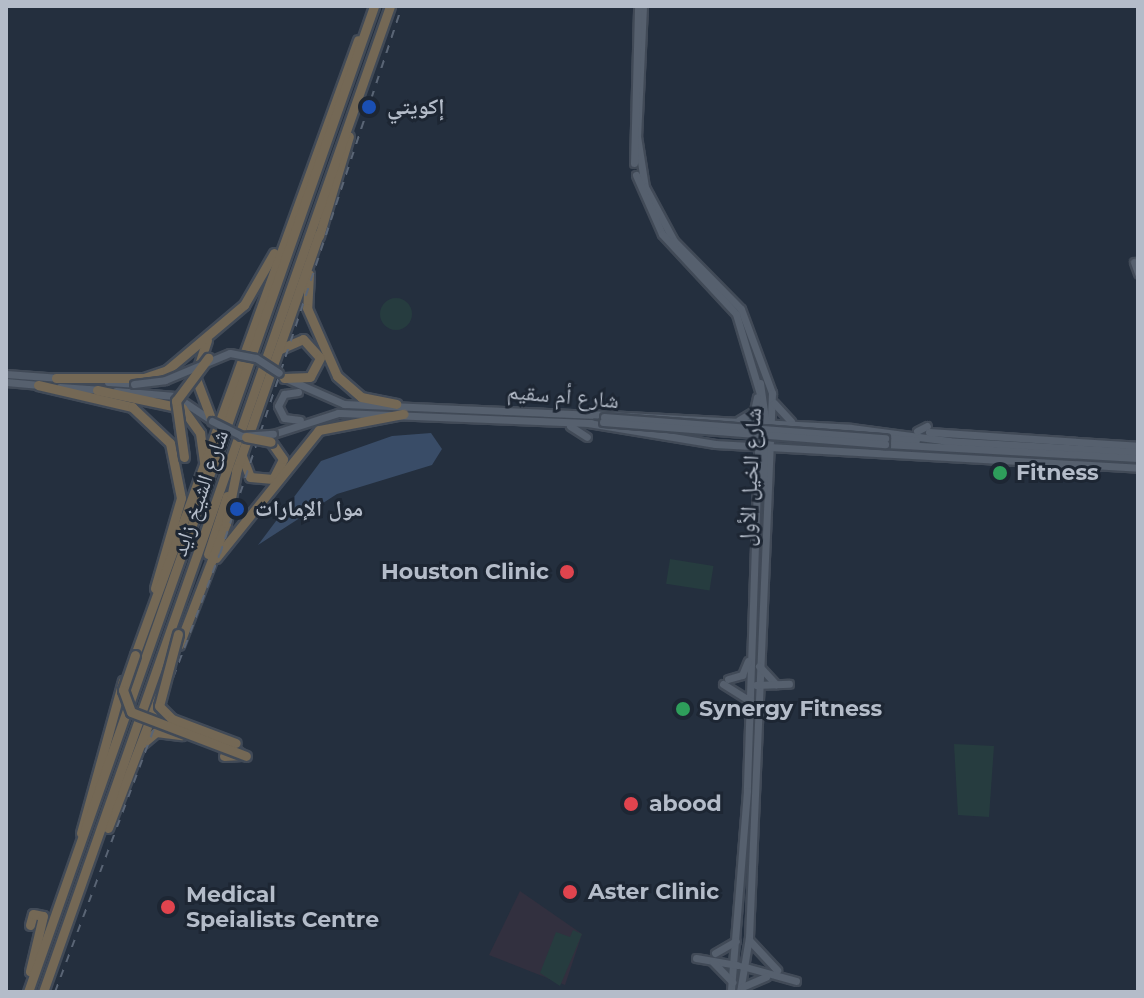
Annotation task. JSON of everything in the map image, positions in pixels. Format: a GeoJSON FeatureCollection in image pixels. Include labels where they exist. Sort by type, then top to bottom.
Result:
{"type":"FeatureCollection","features":[{"type":"Feature","properties":{"kind":"highway","name":"شارع الشيخ زايد"},"geometry":{"type":"LineString","coordinates":[[26,992],[80,850],[374,6]]}},
{"type":"Feature","properties":{"kind":"highway","name":"شارع الشيخ زايد"},"geometry":{"type":"LineString","coordinates":[[43,992],[390,6]]}},
{"type":"Feature","properties":{"kind":"highway"},"geometry":{"type":"LineString","coordinates":[[80,850],[119,693],[202,478],[343,73],[368,28]]}},
{"type":"Feature","properties":{"kind":"highway"},"geometry":{"type":"LineString","coordinates":[[350,118],[306,289],[311,320],[346,387],[396,404]]}},
{"type":"Feature","properties":{"kind":"highway"},"geometry":{"type":"LineString","coordinates":[[56,378],[156,375],[214,331],[254,293],[293,214]]}},
{"type":"Feature","properties":{"kind":"highway"},"geometry":{"type":"LineString","coordinates":[[236,743],[172,719],[159,706],[178,634],[319,234]]}},
{"type":"Feature","properties":{"kind":"highway"},"geometry":{"type":"LineString","coordinates":[[212,421],[195,369],[214,331]]}},
{"type":"Feature","properties":{"kind":"highway"},"geometry":{"type":"LineString","coordinates":[[278,351],[299,339],[319,354],[310,377],[281,375]]}},
{"type":"Feature","properties":{"kind":"highway"},"geometry":{"type":"LineString","coordinates":[[208,358],[176,401],[186,494],[126,693],[132,709],[246,756]]}},
{"type":"Feature","properties":{"kind":"highway"},"geometry":{"type":"LineString","coordinates":[[38,385],[132,407],[170,443],[181,493],[158,588]]}},
{"type":"Feature","properties":{"kind":"highway"},"geometry":{"type":"LineString","coordinates":[[97,390],[161,399],[185,411],[202,437],[202,478]]}},
{"type":"Feature","properties":{"kind":"highway"},"geometry":{"type":"LineString","coordinates":[[196,596],[215,559],[316,432],[337,421],[403,414]]}},
{"type":"Feature","properties":{"kind":"highway"},"geometry":{"type":"LineString","coordinates":[[243,453],[248,475],[270,480],[283,462],[272,438],[246,437]]}},
{"type":"Feature","properties":{"kind":"highway"},"geometry":{"type":"LineString","coordinates":[[77,896],[226,523],[237,468]]}},
{"type":"Feature","properties":{"kind":"highway"},"geometry":{"type":"LineString","coordinates":[[184,617],[204,536]]}},
{"type":"Feature","properties":{"kind":"highway"},"geometry":{"type":"LineString","coordinates":[[117,802],[153,733],[202,738],[242,751],[238,758],[224,756]]}},
{"type":"Feature","properties":{"kind":"highway"},"geometry":{"type":"LineString","coordinates":[[26,992],[43,916],[33,914],[30,925]]}},
{"type":"Feature","properties":{"kind":"main road","name":"شارع الخيل الأول"},"geometry":{"type":"LineString","coordinates":[[641,6],[631,136],[641,191],[662,234],[723,295],[749,344],[758,381],[768,482],[765,517],[767,548],[754,685]]}},
{"type":"Feature","properties":{"kind":"main road","name":"شارع الخيل الأول"},"geometry":{"type":"LineString","coordinates":[[641,6],[637,136],[645,187],[674,241],[741,309],[772,393],[755,497],[751,647],[754,703],[739,927],[741,965]]}},
{"type":"Feature","properties":{"kind":"main road"},"geometry":{"type":"LineString","coordinates":[[1134,262],[1138,273]]}},
{"type":"Feature","properties":{"kind":"main road"},"geometry":{"type":"LineString","coordinates":[[733,421],[757,404],[749,344]]}},
{"type":"Feature","properties":{"kind":"main road","name":"شارع أم سقيم"},"geometry":{"type":"LineString","coordinates":[[6,374],[134,384],[171,378],[208,358],[246,354],[308,394],[344,404],[396,404],[588,418],[929,447],[1137,452]]}},
{"type":"Feature","properties":{"kind":"main road"},"geometry":{"type":"LineString","coordinates":[[6,382],[184,399],[212,421],[246,437]]}},
{"type":"Feature","properties":{"kind":"main road"},"geometry":{"type":"LineString","coordinates":[[308,394],[288,392],[278,406],[287,419],[308,419]]}},
{"type":"Feature","properties":{"kind":"main road"},"geometry":{"type":"LineString","coordinates":[[772,393],[783,419],[821,427]]}},
{"type":"Feature","properties":{"kind":"main road","name":"شارع أم سقيم"},"geometry":{"type":"LineString","coordinates":[[272,438],[308,419],[403,414],[537,420],[588,418]]}},
{"type":"Feature","properties":{"kind":"main road"},"geometry":{"type":"LineString","coordinates":[[588,418],[733,421],[791,447]]}},
{"type":"Feature","properties":{"kind":"main road"},"geometry":{"type":"LineString","coordinates":[[588,418],[647,434],[715,444],[752,454],[755,497]]}},
{"type":"Feature","properties":{"kind":"main road"},"geometry":{"type":"LineString","coordinates":[[537,420],[579,428],[587,437]]}},
{"type":"Feature","properties":{"kind":"main road"},"geometry":{"type":"LineString","coordinates":[[715,444],[728,444],[800,426],[917,431],[1137,452]]}},
{"type":"Feature","properties":{"kind":"main road"},"geometry":{"type":"LineString","coordinates":[[917,431],[927,426]]}},
{"type":"Feature","properties":{"kind":"main road"},"geometry":{"type":"LineString","coordinates":[[851,428],[949,441]]}},
{"type":"Feature","properties":{"kind":"main road"},"geometry":{"type":"LineString","coordinates":[[615,437],[647,434]]}},
{"type":"Feature","properties":{"kind":"main road"},"geometry":{"type":"LineString","coordinates":[[765,436],[765,517]]}},
{"type":"Feature","properties":{"kind":"main road","name":"شارع أم سقيم"},"geometry":{"type":"LineString","coordinates":[[884,444],[949,441],[1065,451]]}},
{"type":"Feature","properties":{"kind":"main road"},"geometry":{"type":"LineString","coordinates":[[768,482],[776,454],[791,447],[884,444],[1138,467]]}},
{"type":"Feature","properties":{"kind":"main road"},"geometry":{"type":"LineString","coordinates":[[1065,451],[1137,452]]}},
{"type":"Feature","properties":{"kind":"main road"},"geometry":{"type":"LineString","coordinates":[[1065,451],[1138,467]]}},
{"type":"Feature","properties":{"kind":"main road"},"geometry":{"type":"LineString","coordinates":[[1079,469],[1093,464]]}},
{"type":"Feature","properties":{"kind":"main road"},"geometry":{"type":"LineString","coordinates":[[751,647],[745,672],[726,682],[754,703],[773,686],[758,663],[765,648]]}},
{"type":"Feature","properties":{"kind":"main road"},"geometry":{"type":"LineString","coordinates":[[756,723],[754,685],[789,684]]}},
{"type":"Feature","properties":{"kind":"main road","name":"شارع الخيل الأول"},"geometry":{"type":"LineString","coordinates":[[734,990],[749,937],[756,723],[754,703]]}},
{"type":"Feature","properties":{"kind":"main road"},"geometry":{"type":"LineString","coordinates":[[741,799],[747,791]]}},
{"type":"Feature","properties":{"kind":"main road"},"geometry":{"type":"LineString","coordinates":[[739,842],[743,851]]}},
{"type":"Feature","properties":{"kind":"main road"},"geometry":{"type":"LineString","coordinates":[[740,913],[741,965]]}},
{"type":"Feature","properties":{"kind":"main road"},"geometry":{"type":"LineString","coordinates":[[739,927],[732,948],[714,957],[734,990],[766,977]]}},
{"type":"Feature","properties":{"kind":"main road"},"geometry":{"type":"LineString","coordinates":[[749,937],[757,956],[777,970]]}},
{"type":"Feature","properties":{"kind":"main road"},"geometry":{"type":"LineString","coordinates":[[696,958],[741,965],[796,981]]}},
{"type":"Feature","properties":{"kind":"shaded area"},"geometry":{"type":"Polygon","coordinates":[[[520,891],[582,934],[565,985],[489,955],[520,891]]]}},
{"type":"Feature","properties":{"kind":"green space"},"geometry":{"type":"Polygon","coordinates":[[[396,298],[408,302],[412,314],[408,326],[396,330],[384,326],[380,314],[384,302],[396,298]]]}},
{"type":"Feature","properties":{"kind":"green space"},"geometry":{"type":"Polygon","coordinates":[[[670,559],[713,566],[710,591],[666,584],[670,559]]]}},
{"type":"Feature","properties":{"kind":"green space"},"geometry":{"type":"Polygon","coordinates":[[[954,744],[994,746],[989,817],[958,815],[954,744]]]}},
{"type":"Feature","properties":{"kind":"green space"},"geometry":{"type":"Polygon","coordinates":[[[573,930],[582,934],[560,986],[540,973],[556,932],[570,937],[573,930]]]}},
{"type":"Feature","properties":{"kind":"water"},"geometry":{"type":"Polygon","coordinates":[[[431,433],[442,449],[432,465],[337,494],[258,545],[321,461],[392,436],[431,433]]]}},
{"type":"Feature","properties":{"kind":"railway"},"geometry":{"type":"LineString","coordinates":[[55,992],[220,554],[402,6]]}},
{"type":"Feature","properties":{"kind":"place","name":"إكويتي"},"geometry":{"type":"Point","coordinates":[369,107]}},
{"type":"Feature","properties":{"kind":"place","name":"Fitness"},"geometry":{"type":"Point","coordinates":[1000,473]}},
{"type":"Feature","properties":{"kind":"place","name":"مول الإمارات"},"geometry":{"type":"Point","coordinates":[237,509]}},
{"type":"Feature","properties":{"kind":"place","name":"Houston Clinic"},"geometry":{"type":"Point","coordinates":[567,572]}},
{"type":"Feature","properties":{"kind":"place","name":"Synergy Fitness"},"geometry":{"type":"Point","coordinates":[683,709]}},
{"type":"Feature","properties":{"kind":"place","name":"abood"},"geometry":{"type":"Point","coordinates":[631,804]}},
{"type":"Feature","properties":{"kind":"place","name":"Aster Clinic"},"geometry":{"type":"Point","coordinates":[570,892]}},
{"type":"Feature","properties":{"kind":"place","name":"Medical Speialists Centre"},"geometry":{"type":"Point","coordinates":[168,907]}}]}
